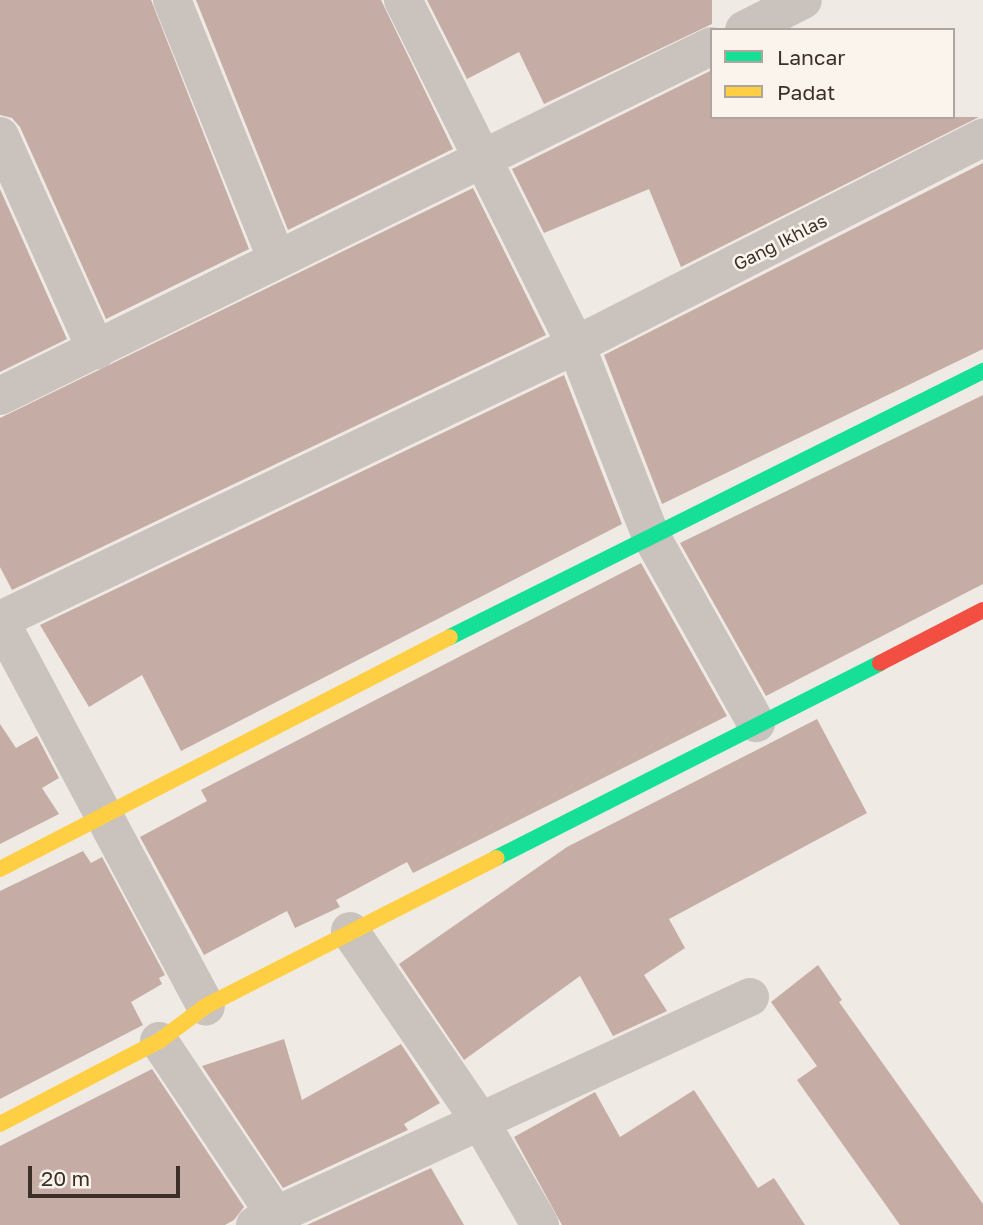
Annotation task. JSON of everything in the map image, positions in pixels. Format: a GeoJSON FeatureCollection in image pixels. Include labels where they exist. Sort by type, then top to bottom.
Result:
{"type":"FeatureCollection","features":[{"type":"Feature","properties":{"kind":"street"},"geometry":{"type":"LineString","coordinates":[[172,0],[277,260]]}},
{"type":"Feature","properties":{"kind":"street"},"geometry":{"type":"LineString","coordinates":[[403,0],[487,159],[576,345],[650,534],[756,723]]}},
{"type":"Feature","properties":{"kind":"street"},"geometry":{"type":"LineString","coordinates":[[748,28],[803,0]]}},
{"type":"Feature","properties":{"kind":"street"},"geometry":{"type":"LineString","coordinates":[[0,396],[487,159],[710,47]]}},
{"type":"Feature","properties":{"kind":"street"},"geometry":{"type":"LineString","coordinates":[[0,136],[96,350]]}},
{"type":"Feature","properties":{"kind":"street","name":"Gang Ikhlas"},"geometry":{"type":"LineString","coordinates":[[0,620],[576,345],[983,138]]}},
{"type":"Feature","properties":{"kind":"street"},"geometry":{"type":"LineString","coordinates":[[0,869],[650,534],[983,371]]}},
{"type":"Feature","properties":{"kind":"street"},"geometry":{"type":"LineString","coordinates":[[0,1124],[159,1041],[206,1006],[756,723],[983,610]]}},
{"type":"Feature","properties":{"kind":"street"},"geometry":{"type":"LineString","coordinates":[[0,620],[206,1006]]}},
{"type":"Feature","properties":{"kind":"street"},"geometry":{"type":"LineString","coordinates":[[350,931],[480,1121],[540,1225]]}},
{"type":"Feature","properties":{"kind":"street"},"geometry":{"type":"LineString","coordinates":[[159,1041],[271,1222],[480,1121],[750,997]]}},
{"type":"Feature","properties":{"kind":"building"},"geometry":{"type":"Polygon","coordinates":[[[0,0],[151,0],[249,249],[106,319],[20,127],[12,118],[0,115],[0,0]]]}},
{"type":"Feature","properties":{"kind":"building"},"geometry":{"type":"Polygon","coordinates":[[[196,0],[381,0],[453,149],[288,230],[196,0]]]}},
{"type":"Feature","properties":{"kind":"building"},"geometry":{"type":"Polygon","coordinates":[[[427,0],[712,0],[712,24],[544,104],[519,52],[467,79],[427,0]]]}},
{"type":"Feature","properties":{"kind":"building"},"geometry":{"type":"Polygon","coordinates":[[[710,71],[710,119],[979,117],[681,267],[649,189],[544,233],[512,169],[710,71]]]}},
{"type":"Feature","properties":{"kind":"building"},"geometry":{"type":"Polygon","coordinates":[[[983,163],[983,349],[662,504],[604,355],[983,163]]]}},
{"type":"Feature","properties":{"kind":"building"},"geometry":{"type":"Polygon","coordinates":[[[473,188],[546,335],[12,590],[0,567],[0,418],[473,188]]]}},
{"type":"Feature","properties":{"kind":"building"},"geometry":{"type":"Polygon","coordinates":[[[0,189],[67,339],[0,372],[0,189]]]}},
{"type":"Feature","properties":{"kind":"building"},"geometry":{"type":"Polygon","coordinates":[[[564,375],[622,524],[181,751],[142,675],[89,707],[40,625],[564,375]]]}},
{"type":"Feature","properties":{"kind":"building"},"geometry":{"type":"Polygon","coordinates":[[[983,395],[983,584],[766,696],[680,543],[983,395]]]}},
{"type":"Feature","properties":{"kind":"building"},"geometry":{"type":"Polygon","coordinates":[[[641,563],[727,716],[413,873],[407,862],[336,900],[340,907],[295,928],[287,911],[204,955],[140,837],[207,801],[201,790],[641,563]]]}},
{"type":"Feature","properties":{"kind":"building"},"geometry":{"type":"Polygon","coordinates":[[[817,719],[867,813],[669,919],[685,948],[644,975],[667,1011],[613,1036],[580,976],[464,1060],[399,964],[567,847],[817,719]]]}},
{"type":"Feature","properties":{"kind":"building"},"geometry":{"type":"Polygon","coordinates":[[[0,724],[16,748],[37,736],[59,778],[42,788],[59,814],[0,844],[0,724]]]}},
{"type":"Feature","properties":{"kind":"building"},"geometry":{"type":"Polygon","coordinates":[[[83,851],[91,863],[102,857],[165,975],[159,978],[162,984],[131,1002],[143,1025],[0,1099],[0,891],[83,851]]]}},
{"type":"Feature","properties":{"kind":"building"},"geometry":{"type":"Polygon","coordinates":[[[818,965],[842,1000],[839,1002],[983,1204],[983,1225],[900,1225],[797,1080],[817,1066],[771,1002],[818,965]]]}},
{"type":"Feature","properties":{"kind":"building"},"geometry":{"type":"Polygon","coordinates":[[[284,1039],[302,1100],[401,1044],[440,1103],[404,1124],[408,1130],[283,1188],[202,1066],[284,1039]]]}},
{"type":"Feature","properties":{"kind":"building"},"geometry":{"type":"Polygon","coordinates":[[[152,1069],[244,1207],[234,1220],[225,1225],[0,1225],[0,1146],[152,1069]]]}},
{"type":"Feature","properties":{"kind":"building"},"geometry":{"type":"Polygon","coordinates":[[[694,1090],[758,1188],[774,1178],[805,1225],[562,1225],[514,1137],[595,1092],[620,1137],[694,1090]]]}},
{"type":"Feature","properties":{"kind":"building"},"geometry":{"type":"Polygon","coordinates":[[[431,1168],[464,1225],[307,1225],[431,1168]]]}},
{"type":"Feature","properties":{"kind":"traffic: fast"},"geometry":{"type":"LineString","coordinates":[[450,637],[983,371]]}},
{"type":"Feature","properties":{"kind":"traffic: fast"},"geometry":{"type":"LineString","coordinates":[[496,858],[880,663]]}},
{"type":"Feature","properties":{"kind":"traffic: slow"},"geometry":{"type":"LineString","coordinates":[[0,869],[450,637]]}},
{"type":"Feature","properties":{"kind":"traffic: slow"},"geometry":{"type":"LineString","coordinates":[[0,1124],[159,1041],[206,1006],[496,858]]}},
{"type":"Feature","properties":{"kind":"traffic: jam"},"geometry":{"type":"LineString","coordinates":[[880,663],[983,610]]}}]}
